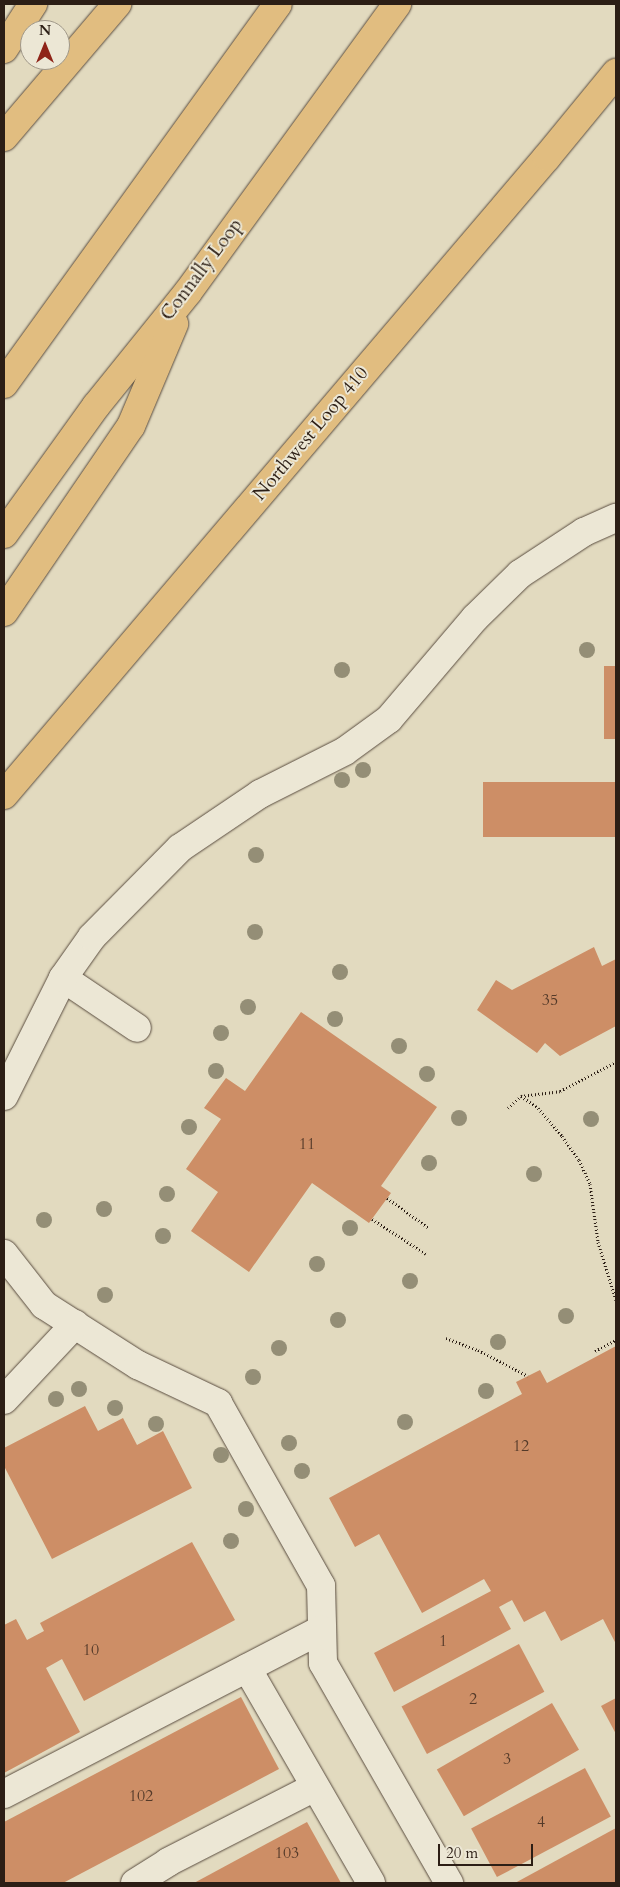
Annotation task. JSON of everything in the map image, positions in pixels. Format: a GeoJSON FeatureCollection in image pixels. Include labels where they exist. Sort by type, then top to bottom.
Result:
{"type":"FeatureCollection","features":[{"type":"Feature","properties":{"kind":"main road"},"geometry":{"type":"LineString","coordinates":[[4,49],[34,4]]}},
{"type":"Feature","properties":{"kind":"main road"},"geometry":{"type":"LineString","coordinates":[[4,137],[117,4]]}},
{"type":"Feature","properties":{"kind":"main road"},"geometry":{"type":"LineString","coordinates":[[4,384],[278,4]]}},
{"type":"Feature","properties":{"kind":"main road","name":"Connally Loop"},"geometry":{"type":"LineString","coordinates":[[4,534],[96,406],[188,292],[397,4]]}},
{"type":"Feature","properties":{"kind":"main road","name":"Northwest Loop 410"},"geometry":{"type":"LineString","coordinates":[[4,794],[547,157],[616,73]]}},
{"type":"Feature","properties":{"kind":"main road"},"geometry":{"type":"LineString","coordinates":[[4,612],[131,426],[188,292]]}},
{"type":"Feature","properties":{"kind":"lane"},"geometry":{"type":"LineString","coordinates":[[4,1096],[63,978],[92,937],[180,848],[260,794],[345,751],[389,719],[475,618],[520,574],[584,532],[616,518]]}},
{"type":"Feature","properties":{"kind":"lane"},"geometry":{"type":"LineString","coordinates":[[63,978],[137,1028]]}},
{"type":"Feature","properties":{"kind":"lane"},"geometry":{"type":"LineString","coordinates":[[4,1254],[44,1305],[138,1365],[218,1403],[321,1586],[323,1662],[449,1883]]}},
{"type":"Feature","properties":{"kind":"lane"},"geometry":{"type":"LineString","coordinates":[[4,1400],[75,1324]]}},
{"type":"Feature","properties":{"kind":"lane"},"geometry":{"type":"LineString","coordinates":[[4,1794],[321,1630]]}},
{"type":"Feature","properties":{"kind":"lane"},"geometry":{"type":"LineString","coordinates":[[247,1668],[370,1883]]}},
{"type":"Feature","properties":{"kind":"lane"},"geometry":{"type":"LineString","coordinates":[[135,1883],[168,1862],[315,1787]]}},
{"type":"Feature","properties":{"kind":"path"},"geometry":{"type":"LineString","coordinates":[[508,1108],[521,1096],[560,1092],[616,1062]]}},
{"type":"Feature","properties":{"kind":"path"},"geometry":{"type":"LineString","coordinates":[[521,1096],[538,1108],[562,1136],[579,1160],[590,1184],[598,1242],[616,1300]]}},
{"type":"Feature","properties":{"kind":"path"},"geometry":{"type":"LineString","coordinates":[[388,1198],[429,1228]]}},
{"type":"Feature","properties":{"kind":"path"},"geometry":{"type":"LineString","coordinates":[[372,1219],[426,1254]]}},
{"type":"Feature","properties":{"kind":"path"},"geometry":{"type":"LineString","coordinates":[[446,1338],[478,1350],[528,1376]]}},
{"type":"Feature","properties":{"kind":"path"},"geometry":{"type":"LineString","coordinates":[[595,1351],[616,1340]]}},
{"type":"Feature","properties":{"kind":"building"},"geometry":{"type":"Polygon","coordinates":[[[604,666],[616,666],[616,739],[604,739],[604,666]]]}},
{"type":"Feature","properties":{"kind":"building"},"geometry":{"type":"Polygon","coordinates":[[[483,782],[616,782],[616,837],[483,837],[483,782]]]}},
{"type":"Feature","properties":{"kind":"building"},"geometry":{"type":"Polygon","coordinates":[[[594,947],[602,966],[616,959],[616,1026],[560,1056],[545,1043],[537,1053],[477,1010],[496,980],[512,990],[594,947]]]}},
{"type":"Feature","properties":{"kind":"building"},"geometry":{"type":"Polygon","coordinates":[[[301,1012],[437,1107],[381,1186],[391,1193],[369,1223],[312,1183],[249,1272],[191,1231],[218,1192],[186,1169],[221,1119],[204,1108],[226,1078],[245,1091],[301,1012]]]}},
{"type":"Feature","properties":{"kind":"building"},"geometry":{"type":"Polygon","coordinates":[[[616,1346],[616,1644],[603,1619],[561,1641],[545,1611],[524,1622],[512,1600],[499,1607],[511,1629],[394,1692],[374,1653],[491,1591],[484,1579],[422,1613],[379,1534],[355,1547],[329,1498],[522,1394],[516,1382],[540,1370],[547,1383],[616,1346]]]}},
{"type":"Feature","properties":{"kind":"building"},"geometry":{"type":"Polygon","coordinates":[[[85,1406],[98,1431],[123,1418],[137,1445],[163,1431],[192,1488],[52,1559],[4,1466],[4,1448],[85,1406]]]}},
{"type":"Feature","properties":{"kind":"building"},"geometry":{"type":"Polygon","coordinates":[[[192,1542],[235,1620],[84,1701],[62,1659],[46,1668],[80,1732],[4,1773],[4,1625],[16,1619],[27,1640],[44,1631],[40,1623],[192,1542]]]}},
{"type":"Feature","properties":{"kind":"building"},"geometry":{"type":"Polygon","coordinates":[[[519,1644],[544,1692],[427,1754],[402,1706],[519,1644]]]}},
{"type":"Feature","properties":{"kind":"building"},"geometry":{"type":"Polygon","coordinates":[[[241,1697],[279,1769],[63,1883],[4,1883],[4,1822],[241,1697]]]}},
{"type":"Feature","properties":{"kind":"building"},"geometry":{"type":"Polygon","coordinates":[[[616,1698],[616,1734],[601,1706],[616,1698]]]}},
{"type":"Feature","properties":{"kind":"building"},"geometry":{"type":"Polygon","coordinates":[[[552,1703],[579,1750],[464,1816],[437,1770],[552,1703]]]}},
{"type":"Feature","properties":{"kind":"building"},"geometry":{"type":"Polygon","coordinates":[[[585,1768],[611,1817],[497,1877],[471,1829],[585,1768]]]}},
{"type":"Feature","properties":{"kind":"building"},"geometry":{"type":"Polygon","coordinates":[[[307,1822],[341,1883],[194,1883],[307,1822]]]}},
{"type":"Feature","properties":{"kind":"building"},"geometry":{"type":"Polygon","coordinates":[[[616,1828],[616,1883],[515,1883],[616,1828]]]}}]}
